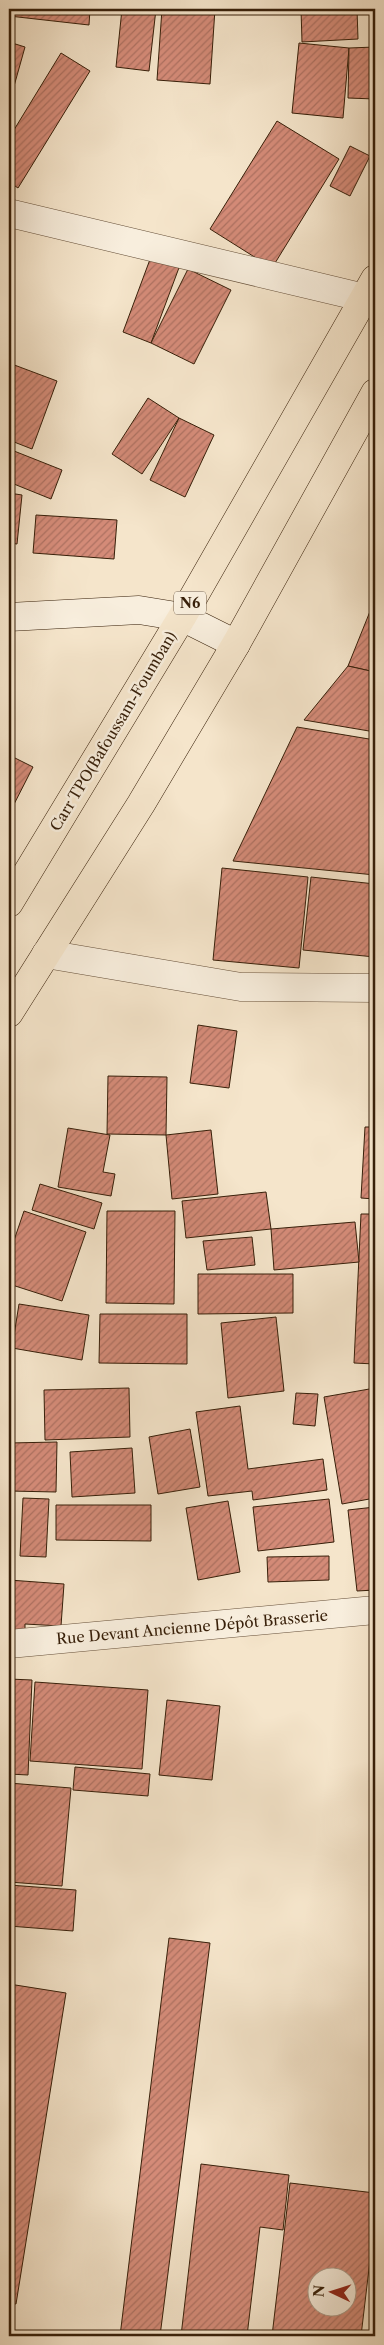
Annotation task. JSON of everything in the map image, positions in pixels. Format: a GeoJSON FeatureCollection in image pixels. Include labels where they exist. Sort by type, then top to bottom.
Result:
{"type":"FeatureCollection","features":[{"type":"Feature","properties":{"kind":"highway","name":"Carr TPO(Bafoussam-Foumban)"},"geometry":{"type":"LineString","coordinates":[[9,903],[182,617],[372,293]]}},
{"type":"Feature","properties":{"kind":"highway"},"geometry":{"type":"LineString","coordinates":[[9,1013],[141,804],[236,644],[375,393]]}},
{"type":"Feature","properties":{"kind":"street"},"geometry":{"type":"LineString","coordinates":[[9,213],[372,293]]}},
{"type":"Feature","properties":{"kind":"street"},"geometry":{"type":"LineString","coordinates":[[9,617],[140,610],[182,617],[236,644]]}},
{"type":"Feature","properties":{"kind":"street"},"geometry":{"type":"LineString","coordinates":[[46,954],[241,987],[375,988]]}},
{"type":"Feature","properties":{"kind":"street","name":"Rue Devant Ancienne Dépôt Brasserie"},"geometry":{"type":"LineString","coordinates":[[9,1644],[375,1610]]}},
{"type":"Feature","properties":{"kind":"building"},"geometry":{"type":"Polygon","coordinates":[[[10,9],[90,9],[89,25],[9,16],[10,9]]]}},
{"type":"Feature","properties":{"kind":"building"},"geometry":{"type":"Polygon","coordinates":[[[122,9],[156,9],[149,71],[116,67],[122,9]]]}},
{"type":"Feature","properties":{"kind":"building"},"geometry":{"type":"Polygon","coordinates":[[[162,9],[215,9],[210,84],[157,80],[162,9]]]}},
{"type":"Feature","properties":{"kind":"building"},"geometry":{"type":"Polygon","coordinates":[[[301,9],[357,9],[358,39],[302,42],[301,9]]]}},
{"type":"Feature","properties":{"kind":"building"},"geometry":{"type":"Polygon","coordinates":[[[9,42],[25,47],[9,104],[9,42]]]}},
{"type":"Feature","properties":{"kind":"building"},"geometry":{"type":"Polygon","coordinates":[[[299,43],[349,48],[343,118],[292,113],[299,43]]]}},
{"type":"Feature","properties":{"kind":"building"},"geometry":{"type":"Polygon","coordinates":[[[375,47],[375,99],[348,98],[349,48],[375,47]]]}},
{"type":"Feature","properties":{"kind":"building"},"geometry":{"type":"Polygon","coordinates":[[[61,53],[90,71],[18,188],[9,182],[9,138],[61,53]]]}},
{"type":"Feature","properties":{"kind":"building"},"geometry":{"type":"Polygon","coordinates":[[[277,121],[339,159],[272,268],[210,229],[277,121]]]}},
{"type":"Feature","properties":{"kind":"building"},"geometry":{"type":"Polygon","coordinates":[[[350,146],[370,156],[350,196],[330,186],[350,146]]]}},
{"type":"Feature","properties":{"kind":"building"},"geometry":{"type":"Polygon","coordinates":[[[152,254],[180,265],[151,343],[123,332],[152,254]]]}},
{"type":"Feature","properties":{"kind":"building"},"geometry":{"type":"Polygon","coordinates":[[[188,269],[231,290],[194,364],[151,343],[188,269]]]}},
{"type":"Feature","properties":{"kind":"building"},"geometry":{"type":"Polygon","coordinates":[[[9,363],[57,381],[32,449],[9,440],[9,363]]]}},
{"type":"Feature","properties":{"kind":"building"},"geometry":{"type":"Polygon","coordinates":[[[148,398],[179,418],[142,474],[112,454],[148,398]]]}},
{"type":"Feature","properties":{"kind":"building"},"geometry":{"type":"Polygon","coordinates":[[[179,418],[214,435],[185,497],[150,480],[179,418]]]}},
{"type":"Feature","properties":{"kind":"building"},"geometry":{"type":"Polygon","coordinates":[[[9,449],[62,470],[51,499],[9,482],[9,449]]]}},
{"type":"Feature","properties":{"kind":"building"},"geometry":{"type":"Polygon","coordinates":[[[9,493],[22,495],[17,544],[9,543],[9,493]]]}},
{"type":"Feature","properties":{"kind":"building"},"geometry":{"type":"Polygon","coordinates":[[[36,515],[117,520],[114,559],[33,553],[36,515]]]}},
{"type":"Feature","properties":{"kind":"building"},"geometry":{"type":"Polygon","coordinates":[[[375,599],[375,672],[348,666],[375,599]]]}},
{"type":"Feature","properties":{"kind":"building"},"geometry":{"type":"Polygon","coordinates":[[[348,666],[375,672],[375,732],[304,720],[348,666]]]}},
{"type":"Feature","properties":{"kind":"building"},"geometry":{"type":"Polygon","coordinates":[[[297,727],[375,740],[375,875],[233,861],[297,727]]]}},
{"type":"Feature","properties":{"kind":"building"},"geometry":{"type":"Polygon","coordinates":[[[9,755],[33,767],[9,814],[9,755]]]}},
{"type":"Feature","properties":{"kind":"building"},"geometry":{"type":"Polygon","coordinates":[[[222,868],[308,877],[299,968],[213,960],[222,868]]]}},
{"type":"Feature","properties":{"kind":"building"},"geometry":{"type":"Polygon","coordinates":[[[311,877],[375,884],[375,957],[303,950],[311,877]]]}},
{"type":"Feature","properties":{"kind":"building"},"geometry":{"type":"Polygon","coordinates":[[[198,1025],[237,1031],[229,1088],[190,1083],[198,1025]]]}},
{"type":"Feature","properties":{"kind":"building"},"geometry":{"type":"Polygon","coordinates":[[[108,1076],[167,1077],[166,1135],[107,1134],[108,1076]]]}},
{"type":"Feature","properties":{"kind":"building"},"geometry":{"type":"Polygon","coordinates":[[[365,1127],[375,1127],[375,1199],[361,1198],[365,1127]]]}},
{"type":"Feature","properties":{"kind":"building"},"geometry":{"type":"Polygon","coordinates":[[[68,1128],[110,1135],[103,1172],[115,1174],[111,1196],[58,1187],[68,1128]]]}},
{"type":"Feature","properties":{"kind":"building"},"geometry":{"type":"Polygon","coordinates":[[[211,1130],[218,1194],[172,1199],[166,1135],[211,1130]]]}},
{"type":"Feature","properties":{"kind":"building"},"geometry":{"type":"Polygon","coordinates":[[[40,1184],[102,1203],[94,1229],[32,1210],[40,1184]]]}},
{"type":"Feature","properties":{"kind":"building"},"geometry":{"type":"Polygon","coordinates":[[[266,1192],[271,1229],[186,1238],[182,1201],[266,1192]]]}},
{"type":"Feature","properties":{"kind":"building"},"geometry":{"type":"Polygon","coordinates":[[[24,1211],[86,1232],[62,1301],[9,1284],[9,1255],[24,1211]]]}},
{"type":"Feature","properties":{"kind":"building"},"geometry":{"type":"Polygon","coordinates":[[[107,1211],[175,1211],[174,1304],[106,1303],[107,1211]]]}},
{"type":"Feature","properties":{"kind":"building"},"geometry":{"type":"Polygon","coordinates":[[[361,1214],[375,1214],[375,1364],[354,1363],[361,1214]]]}},
{"type":"Feature","properties":{"kind":"building"},"geometry":{"type":"Polygon","coordinates":[[[355,1222],[359,1262],[274,1270],[271,1229],[355,1222]]]}},
{"type":"Feature","properties":{"kind":"building"},"geometry":{"type":"Polygon","coordinates":[[[252,1237],[255,1265],[207,1270],[203,1241],[252,1237]]]}},
{"type":"Feature","properties":{"kind":"building"},"geometry":{"type":"Polygon","coordinates":[[[198,1274],[293,1274],[293,1313],[198,1314],[198,1274]]]}},
{"type":"Feature","properties":{"kind":"building"},"geometry":{"type":"Polygon","coordinates":[[[19,1304],[89,1315],[82,1360],[12,1348],[19,1304]]]}},
{"type":"Feature","properties":{"kind":"building"},"geometry":{"type":"Polygon","coordinates":[[[100,1314],[187,1314],[187,1364],[99,1363],[100,1314]]]}},
{"type":"Feature","properties":{"kind":"building"},"geometry":{"type":"Polygon","coordinates":[[[276,1317],[284,1391],[228,1398],[221,1323],[276,1317]]]}},
{"type":"Feature","properties":{"kind":"building"},"geometry":{"type":"Polygon","coordinates":[[[129,1388],[130,1437],[45,1440],[44,1390],[129,1388]]]}},
{"type":"Feature","properties":{"kind":"building"},"geometry":{"type":"Polygon","coordinates":[[[375,1388],[375,1498],[342,1504],[324,1397],[375,1388]]]}},
{"type":"Feature","properties":{"kind":"building"},"geometry":{"type":"Polygon","coordinates":[[[296,1393],[318,1394],[315,1426],[293,1424],[296,1393]]]}},
{"type":"Feature","properties":{"kind":"building"},"geometry":{"type":"Polygon","coordinates":[[[240,1406],[248,1469],[323,1459],[327,1490],[253,1500],[252,1491],[208,1496],[196,1412],[240,1406]]]}},
{"type":"Feature","properties":{"kind":"building"},"geometry":{"type":"Polygon","coordinates":[[[190,1429],[200,1487],[158,1494],[149,1437],[190,1429]]]}},
{"type":"Feature","properties":{"kind":"building"},"geometry":{"type":"Polygon","coordinates":[[[57,1442],[56,1492],[9,1491],[9,1443],[57,1442]]]}},
{"type":"Feature","properties":{"kind":"building"},"geometry":{"type":"Polygon","coordinates":[[[132,1448],[135,1493],[72,1497],[70,1452],[132,1448]]]}},
{"type":"Feature","properties":{"kind":"building"},"geometry":{"type":"Polygon","coordinates":[[[23,1498],[49,1499],[46,1557],[20,1556],[23,1498]]]}},
{"type":"Feature","properties":{"kind":"building"},"geometry":{"type":"Polygon","coordinates":[[[329,1499],[334,1542],[258,1551],[253,1507],[329,1499]]]}},
{"type":"Feature","properties":{"kind":"building"},"geometry":{"type":"Polygon","coordinates":[[[228,1501],[240,1572],[198,1580],[186,1508],[228,1501]]]}},
{"type":"Feature","properties":{"kind":"building"},"geometry":{"type":"Polygon","coordinates":[[[56,1505],[151,1505],[151,1541],[56,1540],[56,1505]]]}},
{"type":"Feature","properties":{"kind":"building"},"geometry":{"type":"Polygon","coordinates":[[[375,1507],[375,1590],[357,1591],[348,1510],[375,1507]]]}},
{"type":"Feature","properties":{"kind":"building"},"geometry":{"type":"Polygon","coordinates":[[[329,1556],[329,1580],[268,1582],[267,1557],[329,1556]]]}},
{"type":"Feature","properties":{"kind":"building"},"geometry":{"type":"Polygon","coordinates":[[[9,1580],[64,1584],[61,1626],[25,1624],[25,1635],[9,1633],[9,1580]]]}},
{"type":"Feature","properties":{"kind":"building"},"geometry":{"type":"Polygon","coordinates":[[[9,1679],[32,1680],[28,1775],[9,1774],[9,1679]]]}},
{"type":"Feature","properties":{"kind":"building"},"geometry":{"type":"Polygon","coordinates":[[[35,1682],[148,1690],[142,1769],[30,1761],[35,1682]]]}},
{"type":"Feature","properties":{"kind":"building"},"geometry":{"type":"Polygon","coordinates":[[[167,1700],[220,1706],[212,1780],[159,1775],[167,1700]]]}},
{"type":"Feature","properties":{"kind":"building"},"geometry":{"type":"Polygon","coordinates":[[[75,1767],[150,1774],[148,1796],[73,1790],[75,1767]]]}},
{"type":"Feature","properties":{"kind":"building"},"geometry":{"type":"Polygon","coordinates":[[[9,1783],[71,1788],[62,1886],[9,1882],[9,1783]]]}},
{"type":"Feature","properties":{"kind":"building"},"geometry":{"type":"Polygon","coordinates":[[[9,1885],[76,1890],[73,1931],[9,1926],[9,1885]]]}},
{"type":"Feature","properties":{"kind":"building"},"geometry":{"type":"Polygon","coordinates":[[[169,1938],[210,1943],[160,2336],[120,2336],[169,1938]]]}},
{"type":"Feature","properties":{"kind":"building"},"geometry":{"type":"Polygon","coordinates":[[[9,1984],[66,1993],[16,2304],[9,2303],[9,1984]]]}},
{"type":"Feature","properties":{"kind":"building"},"geometry":{"type":"Polygon","coordinates":[[[201,2164],[289,2175],[283,2230],[260,2227],[247,2336],[181,2336],[201,2164]]]}},
{"type":"Feature","properties":{"kind":"building"},"geometry":{"type":"Polygon","coordinates":[[[290,2183],[375,2193],[375,2218],[361,2336],[272,2336],[290,2183]]]}}]}
